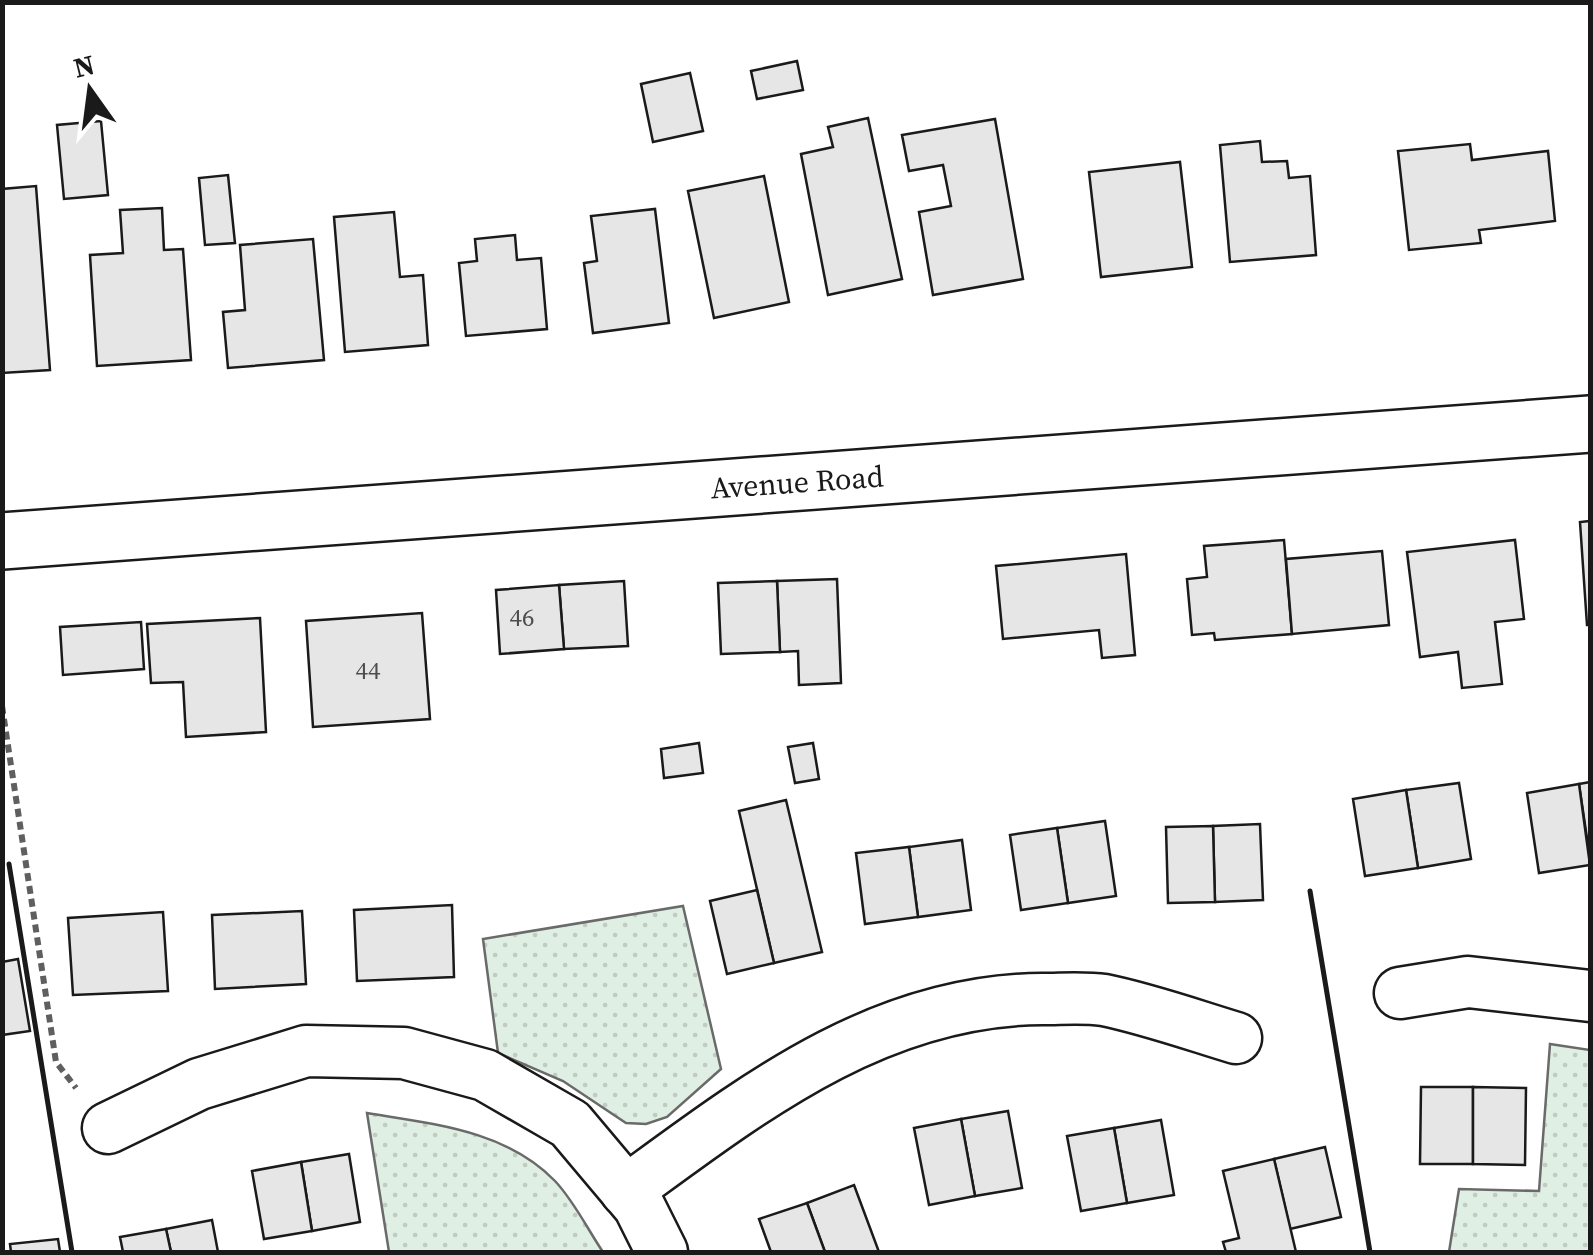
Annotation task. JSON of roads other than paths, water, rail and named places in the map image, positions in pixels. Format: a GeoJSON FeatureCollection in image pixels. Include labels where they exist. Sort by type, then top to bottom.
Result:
{"type":"FeatureCollection","features":[{"type":"Feature","properties":{"kind":"street","name":"Avenue Road"},"geometry":{"type":"LineString","coordinates":[[2,540],[1590,424]]}},
{"type":"Feature","properties":{"kind":"street"},"geometry":{"type":"LineString","coordinates":[[1400,992],[1468,982],[1590,996]]}},
{"type":"Feature","properties":{"kind":"street"},"geometry":{"type":"LineString","coordinates":[[626,1190],[744,1104],[840,1047],[880,1030],[949,1010],[1016,1000],[1100,1000],[1236,1038]]}},
{"type":"Feature","properties":{"kind":"street"},"geometry":{"type":"LineString","coordinates":[[108,1128],[198,1084],[306,1051],[404,1054],[485,1075],[570,1124],[626,1190],[662,1252]]}}]}
